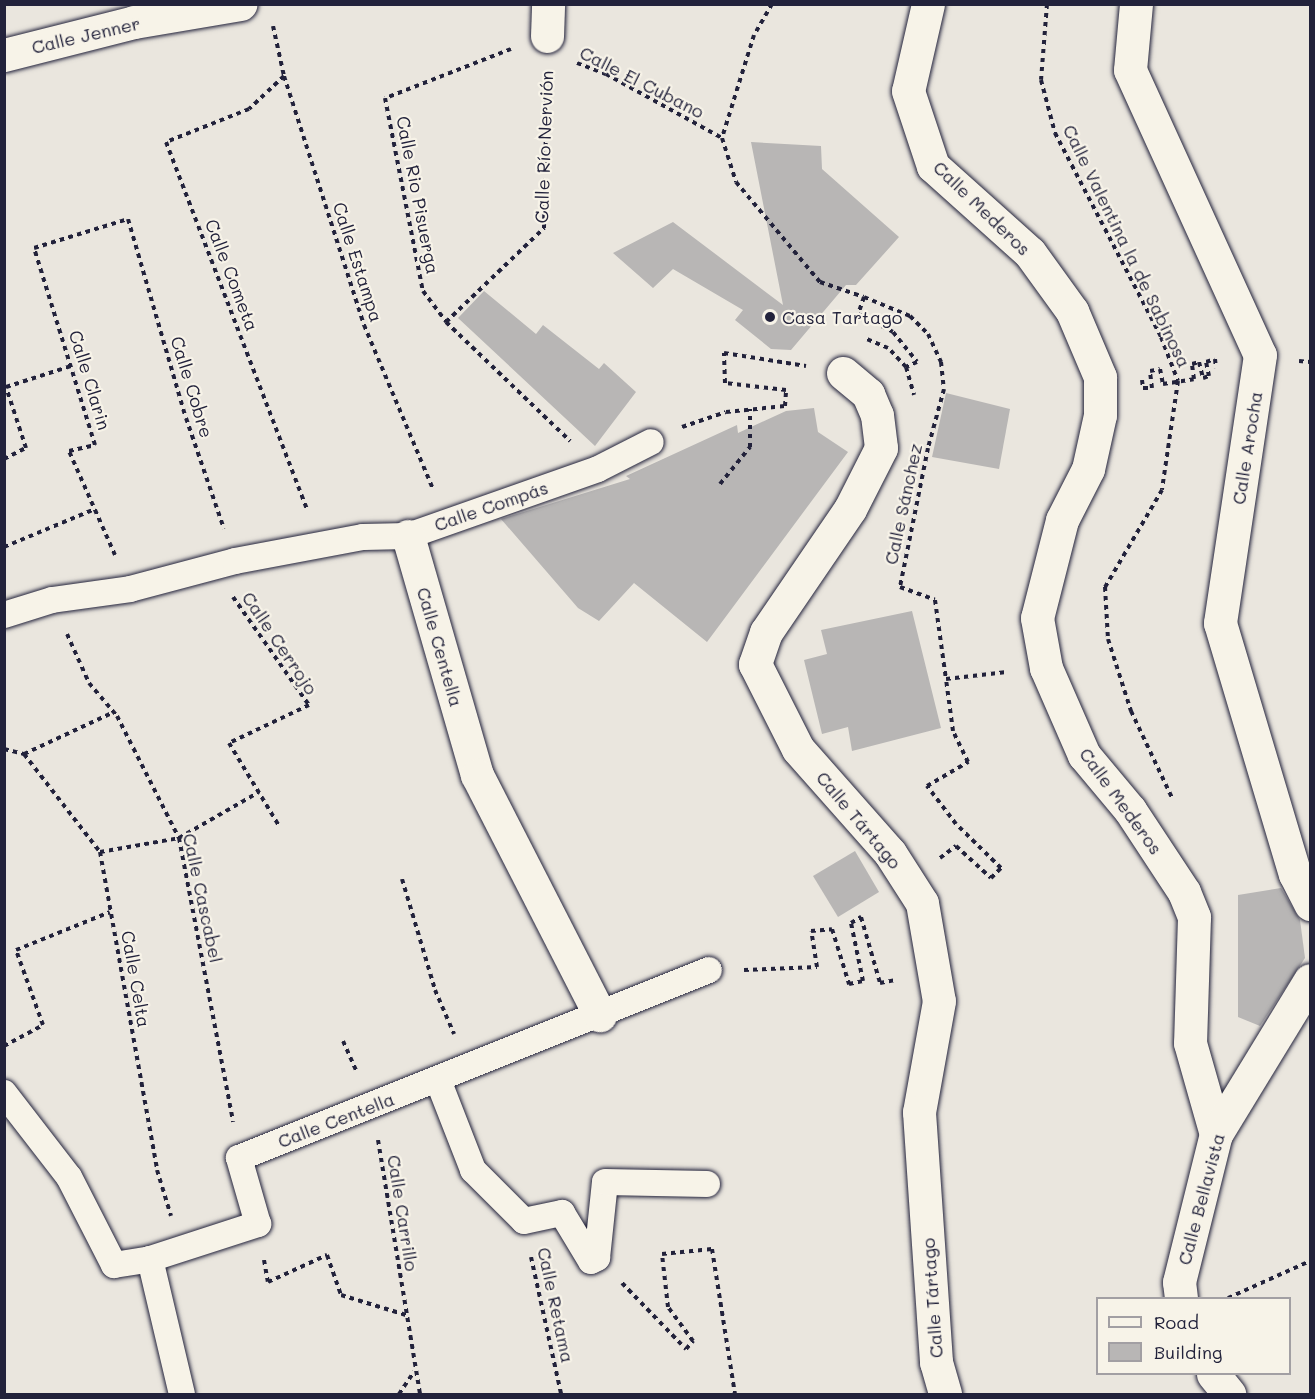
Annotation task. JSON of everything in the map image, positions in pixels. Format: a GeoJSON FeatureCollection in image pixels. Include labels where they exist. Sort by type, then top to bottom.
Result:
{"type":"FeatureCollection","features":[{"type":"Feature","properties":{"kind":"street","name":"Calle Jenner"},"geometry":{"type":"LineString","coordinates":[[4,55],[131,13],[240,4]]}},
{"type":"Feature","properties":{"kind":"street","name":"Calle Mederos"},"geometry":{"type":"LineString","coordinates":[[928,4],[908,91],[933,166],[1030,253],[1072,311],[1100,378],[1100,415],[1088,470],[1062,520],[1037,618],[1046,668],[1084,755],[1130,810],[1184,892],[1194,917],[1190,1042],[1216,1134]]}},
{"type":"Feature","properties":{"kind":"street","name":"Calle Arocha"},"geometry":{"type":"LineString","coordinates":[[1136,4],[1130,70],[1260,355],[1220,623],[1295,874],[1311,904]]}},
{"type":"Feature","properties":{"kind":"street","name":"Calle Tártago"},"geometry":{"type":"LineString","coordinates":[[843,373],[868,394],[877,416],[881,448],[850,510],[766,632],[755,664],[798,749],[890,854],[922,903],[939,1001],[919,1112],[936,1362],[945,1395]]}},
{"type":"Feature","properties":{"kind":"street","name":"Calle Centella"},"geometry":{"type":"LineString","coordinates":[[408,536],[477,775],[600,1015]]}},
{"type":"Feature","properties":{"kind":"street","name":"Calle Bellavista"},"geometry":{"type":"LineString","coordinates":[[1181,1297],[1179,1282],[1216,1134],[1311,980]]}},
{"type":"Feature","properties":{"kind":"street"},"geometry":{"type":"LineString","coordinates":[[1214,1375],[1229,1395]]}},
{"type":"Feature","properties":{"kind":"lane","name":"Calle Compás"},"geometry":{"type":"LineString","coordinates":[[4,615],[52,600],[130,589],[235,561],[363,537],[408,536],[598,469],[651,442]]}},
{"type":"Feature","properties":{"kind":"lane","name":"Calle Centella"},"geometry":{"type":"LineString","coordinates":[[239,1158],[709,970]]}},
{"type":"Feature","properties":{"kind":"lane"},"geometry":{"type":"LineString","coordinates":[[438,1080],[473,1170],[524,1221],[562,1213],[591,1261],[597,1257],[605,1182],[707,1184]]}},
{"type":"Feature","properties":{"kind":"lane"},"geometry":{"type":"LineString","coordinates":[[4,1093],[69,1177],[114,1265],[150,1259],[182,1250],[258,1224],[239,1158]]}},
{"type":"Feature","properties":{"kind":"lane"},"geometry":{"type":"LineString","coordinates":[[150,1259],[182,1395]]}},
{"type":"Feature","properties":{"kind":"path"},"geometry":{"type":"LineString","coordinates":[[772,4],[754,35],[722,138],[736,182],[820,282],[864,297],[858,314],[893,332],[912,351],[917,362],[906,367]]}},
{"type":"Feature","properties":{"kind":"path","name":"Calle Valentina la de Sabinosa"},"geometry":{"type":"LineString","coordinates":[[1047,4],[1041,80],[1055,133],[1161,337],[1178,381],[1162,490],[1105,587],[1108,639],[1131,711],[1177,807]]}},
{"type":"Feature","properties":{"kind":"path","name":"Calle Estampa"},"geometry":{"type":"LineString","coordinates":[[270,15],[284,76],[364,325],[446,521]]}},
{"type":"Feature","properties":{"kind":"path","name":"Calle El Cubano"},"geometry":{"type":"LineString","coordinates":[[548,30],[606,74],[722,138]]}},
{"type":"Feature","properties":{"kind":"path","name":"Calle Rio Pisuerga"},"geometry":{"type":"LineString","coordinates":[[548,30],[386,98],[423,291],[446,322],[598,469]]}},
{"type":"Feature","properties":{"kind":"path","name":"Calle Río Nervión"},"geometry":{"type":"LineString","coordinates":[[446,322],[544,228],[548,30]]}},
{"type":"Feature","properties":{"kind":"path","name":"Calle Cometa"},"geometry":{"type":"LineString","coordinates":[[284,76],[249,109],[166,142],[321,545]]}},
{"type":"Feature","properties":{"kind":"path","name":"Calle Clarin"},"geometry":{"type":"LineString","coordinates":[[128,219],[34,248],[96,445],[69,451],[130,589]]}},
{"type":"Feature","properties":{"kind":"path","name":"Calle Cobre"},"geometry":{"type":"LineString","coordinates":[[128,219],[186,418],[235,561]]}},
{"type":"Feature","properties":{"kind":"path","name":"Calle Sánchez"},"geometry":{"type":"LineString","coordinates":[[864,297],[910,316],[928,334],[940,362],[944,389],[900,587],[935,600],[946,679]]}},
{"type":"Feature","properties":{"kind":"path"},"geometry":{"type":"LineString","coordinates":[[651,442],[703,418],[785,406],[786,390],[724,383],[724,353],[804,366]]}},
{"type":"Feature","properties":{"kind":"path"},"geometry":{"type":"LineString","coordinates":[[901,360],[909,375]]}},
{"type":"Feature","properties":{"kind":"path"},"geometry":{"type":"LineString","coordinates":[[4,459],[26,448],[6,387],[71,366]]}},
{"type":"Feature","properties":{"kind":"path"},"geometry":{"type":"LineString","coordinates":[[1163,384],[1194,379]]}},
{"type":"Feature","properties":{"kind":"path"},"geometry":{"type":"LineString","coordinates":[[720,484],[750,447],[750,410]]}},
{"type":"Feature","properties":{"kind":"path"},"geometry":{"type":"LineString","coordinates":[[4,547],[95,509]]}},
{"type":"Feature","properties":{"kind":"path","name":"Calle Cerrojo"},"geometry":{"type":"LineString","coordinates":[[235,561],[225,585],[309,705],[230,743],[279,826]]}},
{"type":"Feature","properties":{"kind":"path","name":"Calle Cascabel"},"geometry":{"type":"LineString","coordinates":[[52,600],[89,683],[114,712],[179,838],[239,1158]]}},
{"type":"Feature","properties":{"kind":"path"},"geometry":{"type":"LineString","coordinates":[[935,861],[956,846],[991,878],[1001,868],[956,824],[927,786],[968,762],[953,731],[946,679],[1014,671]]}},
{"type":"Feature","properties":{"kind":"path"},"geometry":{"type":"LineString","coordinates":[[4,749],[24,754],[114,712]]}},
{"type":"Feature","properties":{"kind":"path","name":"Calle Celta"},"geometry":{"type":"LineString","coordinates":[[24,754],[100,852],[157,1170],[182,1250]]}},
{"type":"Feature","properties":{"kind":"path"},"geometry":{"type":"LineString","coordinates":[[100,852],[179,838],[259,792]]}},
{"type":"Feature","properties":{"kind":"path"},"geometry":{"type":"LineString","coordinates":[[402,879],[435,990],[468,1067]]}},
{"type":"Feature","properties":{"kind":"path"},"geometry":{"type":"LineString","coordinates":[[4,1046],[43,1025],[16,950],[110,912]]}},
{"type":"Feature","properties":{"kind":"path"},"geometry":{"type":"LineString","coordinates":[[709,970],[817,967],[811,931],[832,929],[849,984],[863,981],[851,923],[861,917],[880,983],[901,979]]}},
{"type":"Feature","properties":{"kind":"path","name":"Calle Carrillo"},"geometry":{"type":"LineString","coordinates":[[343,1041],[372,1106],[420,1395]]}},
{"type":"Feature","properties":{"kind":"path","name":"Calle Retama"},"geometry":{"type":"LineString","coordinates":[[524,1221],[561,1395]]}},
{"type":"Feature","properties":{"kind":"path"},"geometry":{"type":"LineString","coordinates":[[258,1224],[268,1281],[327,1255],[341,1295],[406,1315]]}},
{"type":"Feature","properties":{"kind":"path"},"geometry":{"type":"LineString","coordinates":[[597,1257],[686,1349],[693,1341],[668,1307],[662,1254],[712,1249],[735,1395]]}},
{"type":"Feature","properties":{"kind":"path"},"geometry":{"type":"LineString","coordinates":[[1232,1297],[1311,1261]]}},
{"type":"Feature","properties":{"kind":"path"},"geometry":{"type":"LineString","coordinates":[[399,1395],[415,1372]]}},
{"type":"Feature","properties":{"kind":"building"},"geometry":{"type":"Polygon","coordinates":[[[751,142],[821,146],[822,169],[899,237],[856,285],[846,285],[791,350],[771,349],[735,320],[743,310],[673,269],[653,288],[613,253],[673,222],[783,305],[751,142]]]}},
{"type":"Feature","properties":{"kind":"building"},"geometry":{"type":"Polygon","coordinates":[[[484,291],[536,334],[543,325],[599,369],[604,363],[636,392],[595,446],[458,318],[484,291]]]}},
{"type":"Feature","properties":{"kind":"building"},"geometry":{"type":"Polygon","coordinates":[[[946,393],[1010,409],[999,469],[932,457],[946,393]]]}},
{"type":"Feature","properties":{"kind":"building"},"geometry":{"type":"Polygon","coordinates":[[[814,408],[818,432],[848,452],[707,642],[634,583],[599,621],[578,608],[501,519],[630,479],[626,476],[737,425],[738,433],[786,411],[814,408]]]}},
{"type":"Feature","properties":{"kind":"building"},"geometry":{"type":"Polygon","coordinates":[[[912,611],[941,728],[852,751],[848,727],[822,734],[804,660],[827,654],[821,630],[912,611]]]}},
{"type":"Feature","properties":{"kind":"building"},"geometry":{"type":"Polygon","coordinates":[[[855,851],[879,892],[838,917],[813,876],[855,851]]]}},
{"type":"Feature","properties":{"kind":"building"},"geometry":{"type":"Polygon","coordinates":[[[1281,888],[1300,920],[1305,958],[1260,1026],[1238,1017],[1238,895],[1281,888]]]}},
{"type":"Feature","properties":{"kind":"place","name":"Casa Tartago"},"geometry":{"type":"Point","coordinates":[770,317]}}]}
